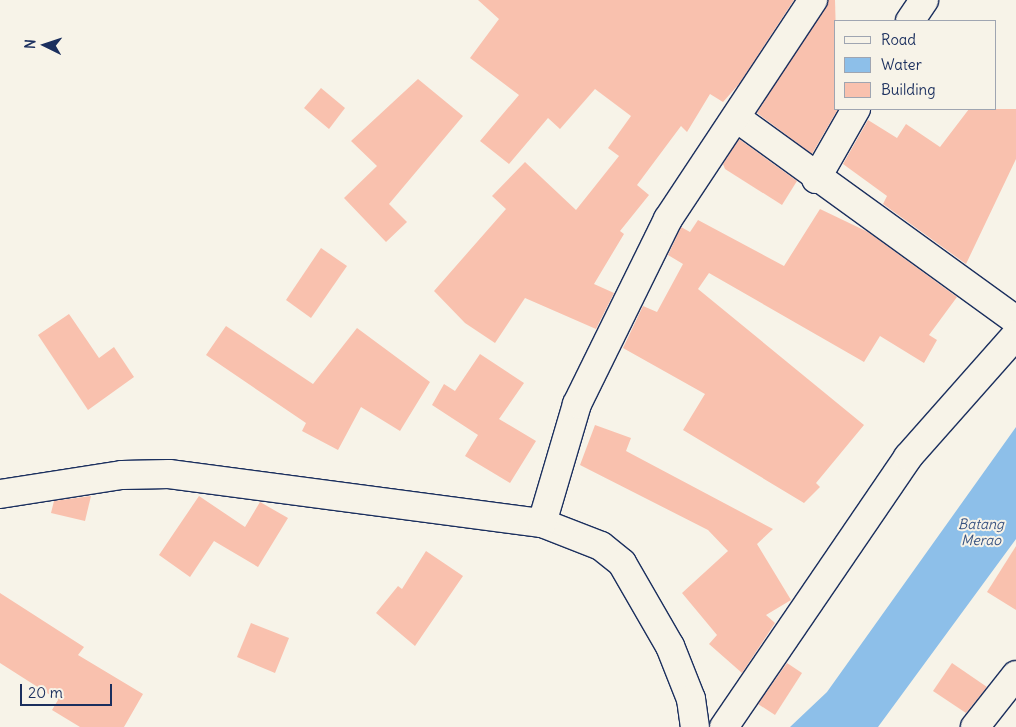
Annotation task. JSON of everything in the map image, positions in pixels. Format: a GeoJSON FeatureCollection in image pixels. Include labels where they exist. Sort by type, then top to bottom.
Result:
{"type":"FeatureCollection","features":[{"type":"Feature","properties":{"kind":"street"},"geometry":{"type":"LineString","coordinates":[[542,523],[578,404],[668,220],[738,119],[813,0]]}},
{"type":"Feature","properties":{"kind":"street"},"geometry":{"type":"LineString","coordinates":[[911,20],[924,0]]}},
{"type":"Feature","properties":{"kind":"street"},"geometry":{"type":"LineString","coordinates":[[816,179],[855,110]]}},
{"type":"Feature","properties":{"kind":"street"},"geometry":{"type":"LineString","coordinates":[[738,119],[816,179],[1016,320]]}},
{"type":"Feature","properties":{"kind":"street"},"geometry":{"type":"LineString","coordinates":[[724,727],[908,456],[1016,335]]}},
{"type":"Feature","properties":{"kind":"street"},"geometry":{"type":"LineString","coordinates":[[0,494],[122,475],[169,474],[542,523],[601,546],[622,563],[680,667],[695,727]]}},
{"type":"Feature","properties":{"kind":"street"},"geometry":{"type":"LineString","coordinates":[[975,727],[1016,675]]}},
{"type":"Feature","properties":{"kind":"water","name":"Batang Merao"},"geometry":{"type":"Polygon","coordinates":[[[1016,427],[1016,539],[878,727],[790,727],[827,692],[1016,427]]]}},
{"type":"Feature","properties":{"kind":"building"},"geometry":{"type":"Polygon","coordinates":[[[478,0],[794,0],[739,84],[723,102],[710,94],[687,132],[681,126],[637,185],[649,195],[620,231],[624,234],[594,284],[614,293],[596,329],[525,298],[495,343],[465,323],[434,291],[506,209],[492,196],[525,162],[576,210],[619,156],[608,148],[631,116],[595,89],[560,129],[548,118],[509,164],[480,141],[519,95],[470,58],[499,19],[478,0]]]}},
{"type":"Feature","properties":{"kind":"building"},"geometry":{"type":"Polygon","coordinates":[[[828,0],[835,0],[834,110],[837,110],[812,154],[757,113],[828,0]]]}},
{"type":"Feature","properties":{"kind":"building"},"geometry":{"type":"Polygon","coordinates":[[[418,79],[463,116],[389,204],[407,222],[386,242],[344,198],[377,166],[351,141],[418,79]]]}},
{"type":"Feature","properties":{"kind":"building"},"geometry":{"type":"Polygon","coordinates":[[[321,88],[345,108],[329,129],[304,108],[321,88]]]}},
{"type":"Feature","properties":{"kind":"building"},"geometry":{"type":"Polygon","coordinates":[[[1016,109],[1016,159],[966,264],[883,204],[887,196],[843,164],[868,120],[897,138],[906,124],[940,147],[968,110],[1016,109]]]}},
{"type":"Feature","properties":{"kind":"building"},"geometry":{"type":"Polygon","coordinates":[[[739,139],[797,181],[782,205],[725,169],[723,164],[739,139]]]}},
{"type":"Feature","properties":{"kind":"building"},"geometry":{"type":"Polygon","coordinates":[[[820,209],[868,232],[957,297],[929,335],[937,340],[924,363],[880,336],[864,362],[709,273],[698,289],[864,425],[816,483],[820,487],[804,503],[683,430],[705,394],[623,348],[643,306],[657,312],[683,264],[668,255],[681,227],[690,232],[698,220],[784,266],[820,209]]]}},
{"type":"Feature","properties":{"kind":"building"},"geometry":{"type":"Polygon","coordinates":[[[321,248],[347,266],[311,318],[286,300],[321,248]]]}},
{"type":"Feature","properties":{"kind":"building"},"geometry":{"type":"Polygon","coordinates":[[[69,314],[99,358],[114,347],[134,377],[88,410],[38,335],[69,314]]]}},
{"type":"Feature","properties":{"kind":"building"},"geometry":{"type":"Polygon","coordinates":[[[226,326],[313,384],[357,328],[430,382],[400,431],[361,407],[338,450],[302,431],[306,423],[206,355],[226,326]]]}},
{"type":"Feature","properties":{"kind":"building"},"geometry":{"type":"Polygon","coordinates":[[[480,354],[524,383],[499,419],[536,441],[510,483],[465,456],[478,435],[432,405],[444,384],[455,391],[480,354]]]}},
{"type":"Feature","properties":{"kind":"building"},"geometry":{"type":"Polygon","coordinates":[[[595,425],[631,438],[626,451],[773,529],[757,544],[791,600],[766,615],[775,623],[742,673],[709,644],[717,635],[682,593],[728,551],[708,530],[580,465],[595,425]]]}},
{"type":"Feature","properties":{"kind":"building"},"geometry":{"type":"Polygon","coordinates":[[[91,496],[85,521],[51,513],[54,501],[91,496]]]}},
{"type":"Feature","properties":{"kind":"building"},"geometry":{"type":"Polygon","coordinates":[[[199,496],[245,527],[260,502],[288,518],[258,567],[214,541],[190,577],[159,555],[199,496]]]}},
{"type":"Feature","properties":{"kind":"building"},"geometry":{"type":"Polygon","coordinates":[[[1016,546],[1016,610],[987,592],[1016,546]]]}},
{"type":"Feature","properties":{"kind":"building"},"geometry":{"type":"Polygon","coordinates":[[[426,551],[463,576],[415,646],[376,613],[398,586],[402,589],[426,551]]]}},
{"type":"Feature","properties":{"kind":"building"},"geometry":{"type":"Polygon","coordinates":[[[0,593],[84,647],[78,655],[143,694],[124,727],[80,727],[52,710],[58,700],[0,663],[0,593]]]}},
{"type":"Feature","properties":{"kind":"building"},"geometry":{"type":"Polygon","coordinates":[[[251,623],[289,638],[275,673],[237,657],[251,623]]]}},
{"type":"Feature","properties":{"kind":"building"},"geometry":{"type":"Polygon","coordinates":[[[787,663],[802,673],[775,715],[758,704],[787,663]]]}},
{"type":"Feature","properties":{"kind":"building"},"geometry":{"type":"Polygon","coordinates":[[[952,663],[987,687],[966,713],[933,691],[952,663]]]}}]}
